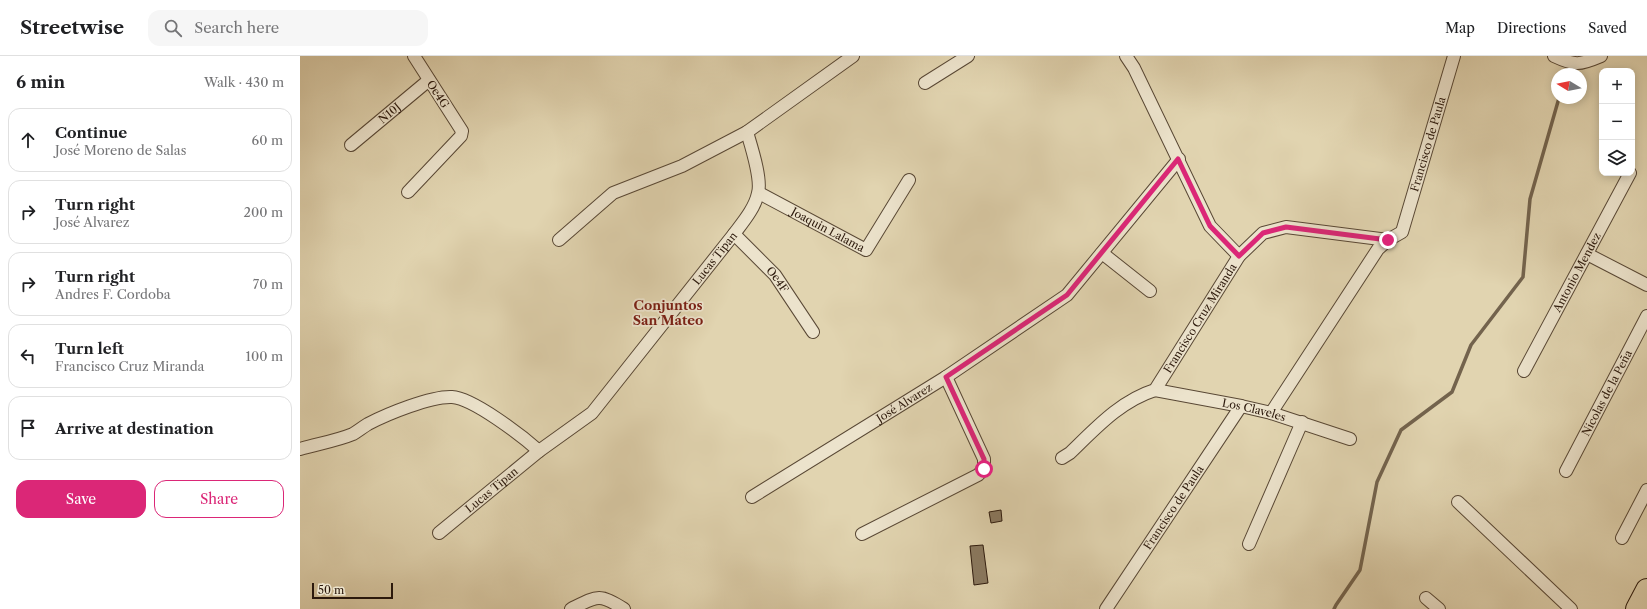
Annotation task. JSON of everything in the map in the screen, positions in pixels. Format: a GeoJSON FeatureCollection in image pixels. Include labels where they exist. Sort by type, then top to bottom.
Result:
{"type":"FeatureCollection","features":[{"type":"Feature","properties":{"kind":"highway"},"geometry":{"type":"LineString","coordinates":[[1637,609],[1647,590]]}},
{"type":"Feature","properties":{"kind":"street","name":"Oe4G"},"geometry":{"type":"LineString","coordinates":[[408,192],[461,136],[462,131],[414,56]]}},
{"type":"Feature","properties":{"kind":"street"},"geometry":{"type":"LineString","coordinates":[[560,240],[613,193],[682,166],[747,132],[853,56]]}},
{"type":"Feature","properties":{"kind":"street"},"geometry":{"type":"LineString","coordinates":[[925,84],[968,56]]}},
{"type":"Feature","properties":{"kind":"street"},"geometry":{"type":"LineString","coordinates":[[1126,56],[1210,226],[1239,256]]}},
{"type":"Feature","properties":{"kind":"street","name":"Francisco de Paula"},"geometry":{"type":"LineString","coordinates":[[1388,240],[1402,232],[1454,56]]}},
{"type":"Feature","properties":{"kind":"street"},"geometry":{"type":"LineString","coordinates":[[1554,56],[1570,64],[1587,62],[1601,56]]}},
{"type":"Feature","properties":{"kind":"street","name":"N10J"},"geometry":{"type":"LineString","coordinates":[[351,145],[429,80]]}},
{"type":"Feature","properties":{"kind":"street","name":"Lucas Tipan"},"geometry":{"type":"LineString","coordinates":[[439,533],[538,451],[592,413],[734,234],[748,214],[758,193],[756,166],[747,132]]}},
{"type":"Feature","properties":{"kind":"street","name":"José Alvarez"},"geometry":{"type":"LineString","coordinates":[[752,497],[946,377],[1067,295],[1178,159]]}},
{"type":"Feature","properties":{"kind":"street","name":"Antonio Mendez"},"geometry":{"type":"LineString","coordinates":[[1524,371],[1628,176]]}},
{"type":"Feature","properties":{"kind":"street","name":"Joaquin Lalama"},"geometry":{"type":"LineString","coordinates":[[758,193],[866,250],[909,180]]}},
{"type":"Feature","properties":{"kind":"street","name":"Francisco Cruz Miranda"},"geometry":{"type":"LineString","coordinates":[[1155,390],[1239,256],[1263,233],[1286,227],[1388,240]]}},
{"type":"Feature","properties":{"kind":"street","name":"Oe4F"},"geometry":{"type":"LineString","coordinates":[[734,234],[775,275],[813,332]]}},
{"type":"Feature","properties":{"kind":"street"},"geometry":{"type":"LineString","coordinates":[[1271,413],[1378,249],[1388,240]]}},
{"type":"Feature","properties":{"kind":"street"},"geometry":{"type":"LineString","coordinates":[[1102,253],[1150,291]]}},
{"type":"Feature","properties":{"kind":"street"},"geometry":{"type":"LineString","coordinates":[[1587,254],[1647,285]]}},
{"type":"Feature","properties":{"kind":"street","name":"Nicolas de la Peña"},"geometry":{"type":"LineString","coordinates":[[1566,471],[1647,316]]}},
{"type":"Feature","properties":{"kind":"street"},"geometry":{"type":"LineString","coordinates":[[862,534],[978,474],[984,469],[984,459],[946,377]]}},
{"type":"Feature","properties":{"kind":"street"},"geometry":{"type":"LineString","coordinates":[[1062,458],[1070,453],[1120,407],[1142,394],[1155,390]]}},
{"type":"Feature","properties":{"kind":"street","name":"Los Claveles"},"geometry":{"type":"LineString","coordinates":[[1155,390],[1271,413],[1350,439]]}},
{"type":"Feature","properties":{"kind":"street"},"geometry":{"type":"LineString","coordinates":[[300,449],[355,433],[381,418],[404,409],[436,399],[452,397],[465,400],[484,411],[528,442],[538,451]]}},
{"type":"Feature","properties":{"kind":"street","name":"Francisco de Paula"},"geometry":{"type":"LineString","coordinates":[[1106,609],[1241,406]]}},
{"type":"Feature","properties":{"kind":"street"},"geometry":{"type":"LineString","coordinates":[[1249,544],[1302,422]]}},
{"type":"Feature","properties":{"kind":"street"},"geometry":{"type":"LineString","coordinates":[[1622,538],[1647,490]]}},
{"type":"Feature","properties":{"kind":"street"},"geometry":{"type":"LineString","coordinates":[[1458,502],[1571,609]]}},
{"type":"Feature","properties":{"kind":"street"},"geometry":{"type":"LineString","coordinates":[[571,609],[592,598],[600,597],[608,599],[624,609]]}},
{"type":"Feature","properties":{"kind":"street"},"geometry":{"type":"LineString","coordinates":[[1426,598],[1439,609]]}},
{"type":"Feature","properties":{"kind":"building"},"geometry":{"type":"Polygon","coordinates":[[[1001,510],[1002,521],[991,523],[989,512],[1001,510]]]}},
{"type":"Feature","properties":{"kind":"building"},"geometry":{"type":"Polygon","coordinates":[[[983,545],[988,583],[974,585],[970,546],[983,545]]]}},
{"type":"Feature","properties":{"kind":"waterway"},"geometry":{"type":"LineString","coordinates":[[1570,68],[1573,56]]}},
{"type":"Feature","properties":{"kind":"waterway"},"geometry":{"type":"LineString","coordinates":[[1334,609],[1360,570],[1377,482],[1401,430],[1452,392],[1471,345],[1523,277],[1530,199],[1557,104]]}},
{"type":"Feature","properties":{"kind":"district","name":"Conjuntos San Mateo"},"geometry":{"type":"Point","coordinates":[668,312]}},
{"type":"Feature","properties":{"kind":"route"},"geometry":{"type":"LineString","coordinates":[[984,469],[984,459],[946,377],[1067,295],[1178,159],[1210,226],[1239,256],[1263,233],[1286,227],[1388,240]]}}]}
